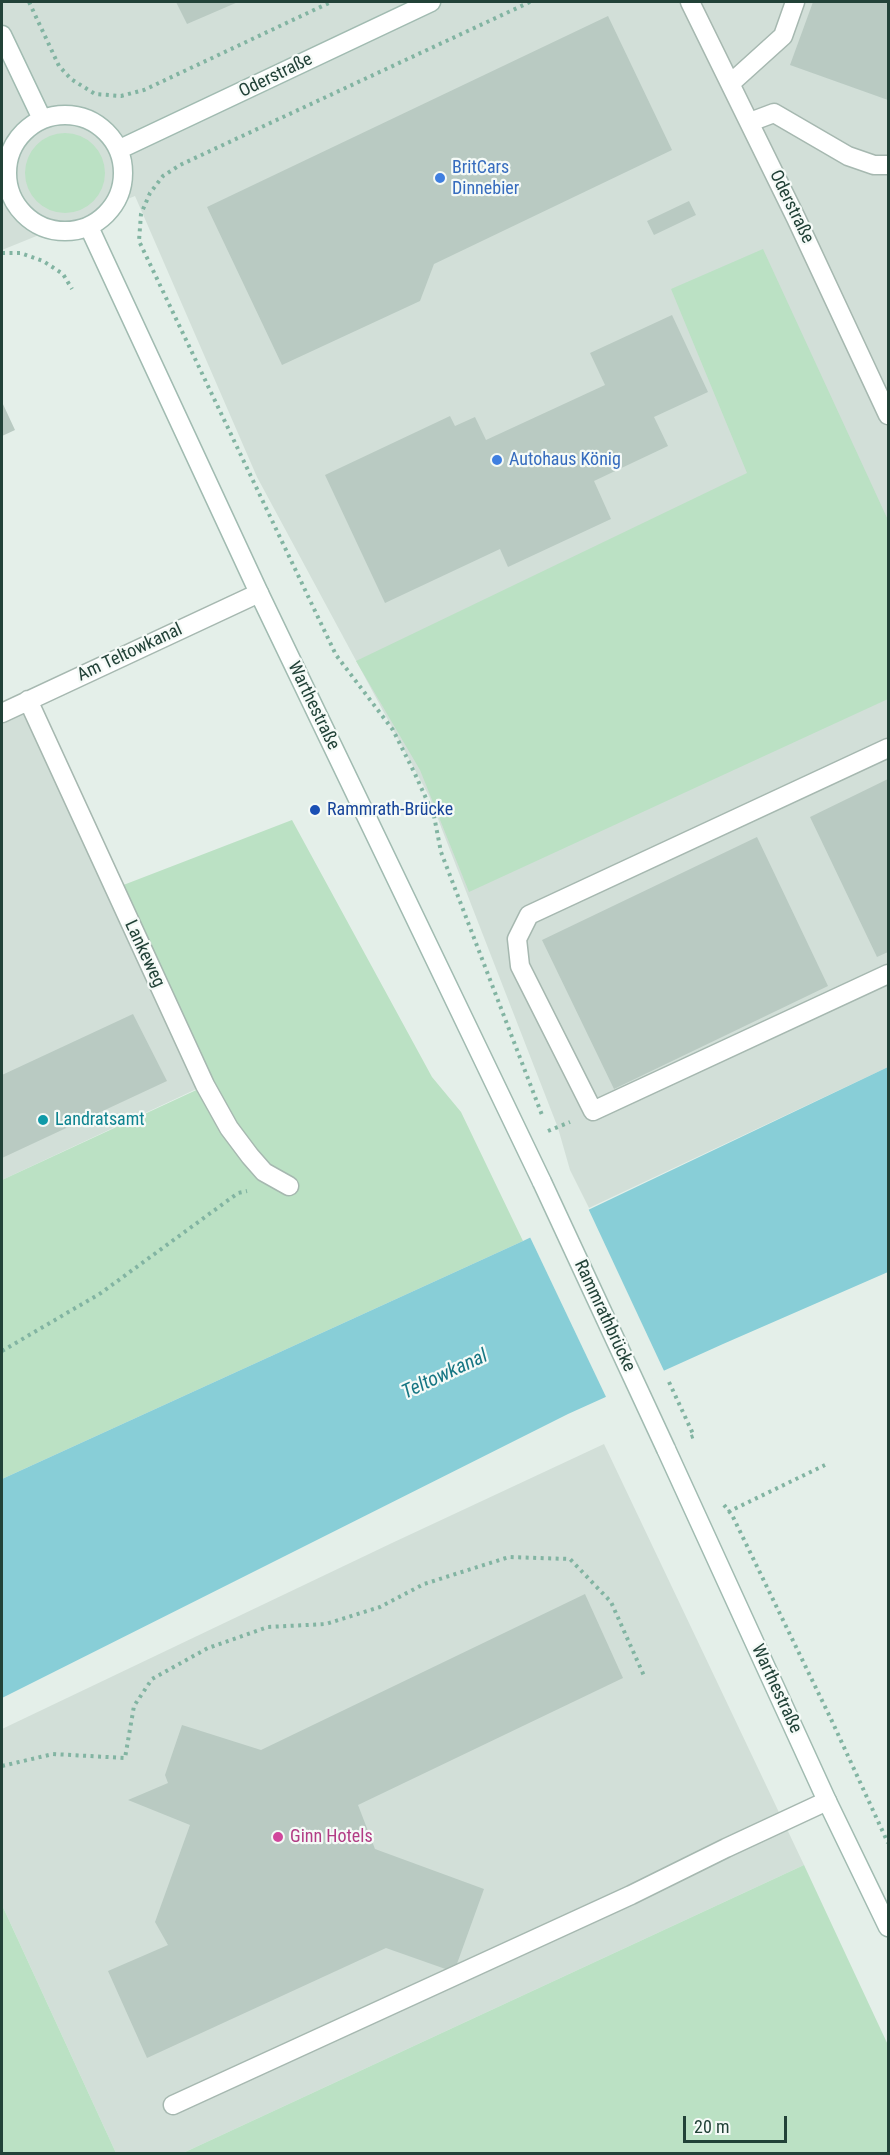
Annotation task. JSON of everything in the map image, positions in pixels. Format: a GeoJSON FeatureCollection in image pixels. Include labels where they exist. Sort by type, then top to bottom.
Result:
{"type":"FeatureCollection","features":[{"type":"Feature","properties":{"kind":"street","name":"Oderstraße"},"geometry":{"type":"LineString","coordinates":[[120,149],[431,2]]}},
{"type":"Feature","properties":{"kind":"street","name":"Oderstraße"},"geometry":{"type":"LineString","coordinates":[[690,2],[750,122],[888,415]]}},
{"type":"Feature","properties":{"kind":"street"},"geometry":{"type":"LineString","coordinates":[[731,83],[783,36],[795,2]]}},
{"type":"Feature","properties":{"kind":"street"},"geometry":{"type":"LineString","coordinates":[[2,35],[42,118]]}},
{"type":"Feature","properties":{"kind":"street"},"geometry":{"type":"LineString","coordinates":[[750,122],[774,113],[848,156],[873,165],[888,165]]}},
{"type":"Feature","properties":{"kind":"street"},"geometry":{"type":"LineString","coordinates":[[60,114],[78,116],[95,122],[110,134],[120,149],[124,167],[123,185],[116,202],[105,217],[89,226],[72,231],[54,230],[37,224],[7,205],[8,162],[14,144],[26,129],[42,118],[60,114]]}},
{"type":"Feature","properties":{"kind":"street","name":"Warthestraße"},"geometry":{"type":"LineString","coordinates":[[89,226],[259,593],[542,1182]]}},
{"type":"Feature","properties":{"kind":"street","name":"Am Teltowkanal"},"geometry":{"type":"LineString","coordinates":[[2,713],[259,593]]}},
{"type":"Feature","properties":{"kind":"street","name":"Lankeweg"},"geometry":{"type":"LineString","coordinates":[[28,700],[205,1085],[230,1128],[250,1156],[264,1172],[289,1186]]}},
{"type":"Feature","properties":{"kind":"street"},"geometry":{"type":"LineString","coordinates":[[888,748],[529,915],[516,939],[520,966],[593,1111],[888,975]]}},
{"type":"Feature","properties":{"kind":"street","name":"Rammrathbrücke"},"geometry":{"type":"LineString","coordinates":[[542,1182],[666,1449]]}},
{"type":"Feature","properties":{"kind":"street","name":"Warthestraße"},"geometry":{"type":"LineString","coordinates":[[666,1449],[827,1801],[888,1927]]}},
{"type":"Feature","properties":{"kind":"street"},"geometry":{"type":"LineString","coordinates":[[173,2105],[631,1895],[827,1801]]}},
{"type":"Feature","properties":{"kind":"path"},"geometry":{"type":"LineString","coordinates":[[29,2],[59,66],[71,79],[94,94],[121,96],[144,90],[331,2]]}},
{"type":"Feature","properties":{"kind":"path"},"geometry":{"type":"LineString","coordinates":[[530,2],[180,165],[163,176],[150,193],[141,214],[139,241],[336,655],[393,730],[415,774],[434,816],[441,852],[551,1141]]}},
{"type":"Feature","properties":{"kind":"path"},"geometry":{"type":"LineString","coordinates":[[2,253],[20,253],[43,261],[63,274],[72,289]]}},
{"type":"Feature","properties":{"kind":"path"},"geometry":{"type":"LineString","coordinates":[[548,1131],[558,1128]]}},
{"type":"Feature","properties":{"kind":"path"},"geometry":{"type":"LineString","coordinates":[[2,1351],[101,1293],[238,1192],[289,1186]]}},
{"type":"Feature","properties":{"kind":"path"},"geometry":{"type":"LineString","coordinates":[[669,1382],[694,1436]]}},
{"type":"Feature","properties":{"kind":"path"},"geometry":{"type":"LineString","coordinates":[[728,1512],[825,1465]]}},
{"type":"Feature","properties":{"kind":"path"},"geometry":{"type":"LineString","coordinates":[[722,1501],[732,1515],[888,1843]]}},
{"type":"Feature","properties":{"kind":"path"},"geometry":{"type":"LineString","coordinates":[[2,1766],[53,1754],[124,1758],[134,1706],[152,1679],[208,1648],[268,1627],[326,1624],[380,1607],[424,1584],[509,1557],[570,1559],[611,1602],[645,1678]]}},
{"type":"Feature","properties":{"kind":"shaded area"},"geometry":{"type":"Polygon","coordinates":[[[2,2],[888,2],[888,1067],[589,1208],[570,1170],[558,1128],[429,796],[257,477],[135,196],[2,250],[2,2]]]}},
{"type":"Feature","properties":{"kind":"shaded area"},"geometry":{"type":"Polygon","coordinates":[[[28,700],[205,1085],[2,1180],[2,713],[28,700]]]}},
{"type":"Feature","properties":{"kind":"shaded area"},"geometry":{"type":"Polygon","coordinates":[[[604,1444],[804,1865],[183,2153],[116,2153],[2,1905],[2,1729],[604,1444]]]}},
{"type":"Feature","properties":{"kind":"green space"},"geometry":{"type":"Polygon","coordinates":[[[57,133],[73,133],[94,144],[105,165],[105,181],[94,202],[73,213],[57,213],[43,207],[31,195],[25,181],[25,165],[31,151],[43,139],[57,133]]]}},
{"type":"Feature","properties":{"kind":"green space"},"geometry":{"type":"Polygon","coordinates":[[[763,249],[888,520],[888,699],[469,892],[420,770],[356,661],[747,473],[671,289],[763,249]]]}},
{"type":"Feature","properties":{"kind":"green space"},"geometry":{"type":"Polygon","coordinates":[[[292,820],[432,1077],[461,1112],[523,1241],[2,1479],[2,1180],[205,1086],[113,889],[292,820]]]}},
{"type":"Feature","properties":{"kind":"green space"},"geometry":{"type":"Polygon","coordinates":[[[804,1865],[888,2045],[888,2153],[183,2153],[804,1865]]]}},
{"type":"Feature","properties":{"kind":"green space"},"geometry":{"type":"Polygon","coordinates":[[[2,1905],[116,2153],[2,2153],[2,1905]]]}},
{"type":"Feature","properties":{"kind":"water","name":"Teltowkanal"},"geometry":{"type":"Polygon","coordinates":[[[888,1067],[888,1272],[568,1414],[2,1698],[2,1479],[523,1241],[888,1067]]]}},
{"type":"Feature","properties":{"kind":"pier"},"geometry":{"type":"Polygon","coordinates":[[[587,1206],[665,1373],[607,1399],[529,1235],[587,1206]]]}},
{"type":"Feature","properties":{"kind":"building"},"geometry":{"type":"Polygon","coordinates":[[[176,2],[238,2],[187,24],[176,2]]]}},
{"type":"Feature","properties":{"kind":"building"},"geometry":{"type":"Polygon","coordinates":[[[813,2],[888,2],[888,100],[790,65],[813,2]]]}},
{"type":"Feature","properties":{"kind":"building","name":"BritCars Dinnebier"},"geometry":{"type":"Polygon","coordinates":[[[608,16],[672,150],[434,264],[420,301],[282,365],[207,207],[608,16]]]}},
{"type":"Feature","properties":{"kind":"building"},"geometry":{"type":"Polygon","coordinates":[[[689,201],[696,215],[654,235],[647,221],[689,201]]]}},
{"type":"Feature","properties":{"kind":"building","name":"Autohaus König"},"geometry":{"type":"Polygon","coordinates":[[[672,315],[708,392],[654,417],[668,446],[594,481],[611,519],[508,567],[500,549],[385,603],[325,475],[450,416],[455,426],[475,417],[486,440],[605,385],[590,353],[672,315]]]}},
{"type":"Feature","properties":{"kind":"building"},"geometry":{"type":"Polygon","coordinates":[[[2,402],[15,430],[2,436],[2,402]]]}},
{"type":"Feature","properties":{"kind":"building"},"geometry":{"type":"Polygon","coordinates":[[[888,779],[888,952],[877,957],[810,817],[888,779]]]}},
{"type":"Feature","properties":{"kind":"building"},"geometry":{"type":"Polygon","coordinates":[[[757,837],[828,986],[614,1089],[542,940],[757,837]]]}},
{"type":"Feature","properties":{"kind":"building","name":"Landratsamt"},"geometry":{"type":"Polygon","coordinates":[[[133,1014],[167,1081],[2,1158],[2,1075],[133,1014]]]}},
{"type":"Feature","properties":{"kind":"building","name":"Ginn Hotels"},"geometry":{"type":"Polygon","coordinates":[[[585,1594],[623,1678],[358,1805],[375,1849],[484,1889],[454,1972],[386,1948],[147,2058],[108,1971],[168,1945],[155,1922],[190,1825],[128,1800],[168,1783],[165,1775],[182,1725],[261,1750],[585,1594]]]}},
{"type":"Feature","properties":{"kind":"place","name":"BritCars Dinnebier"},"geometry":{"type":"Point","coordinates":[440,178]}},
{"type":"Feature","properties":{"kind":"place","name":"Autohaus König"},"geometry":{"type":"Point","coordinates":[497,460]}},
{"type":"Feature","properties":{"kind":"place","name":"Rammrath-Brücke"},"geometry":{"type":"Point","coordinates":[315,810]}},
{"type":"Feature","properties":{"kind":"place","name":"Landratsamt"},"geometry":{"type":"Point","coordinates":[43,1120]}},
{"type":"Feature","properties":{"kind":"place","name":"Ginn Hotels"},"geometry":{"type":"Point","coordinates":[278,1837]}}]}
